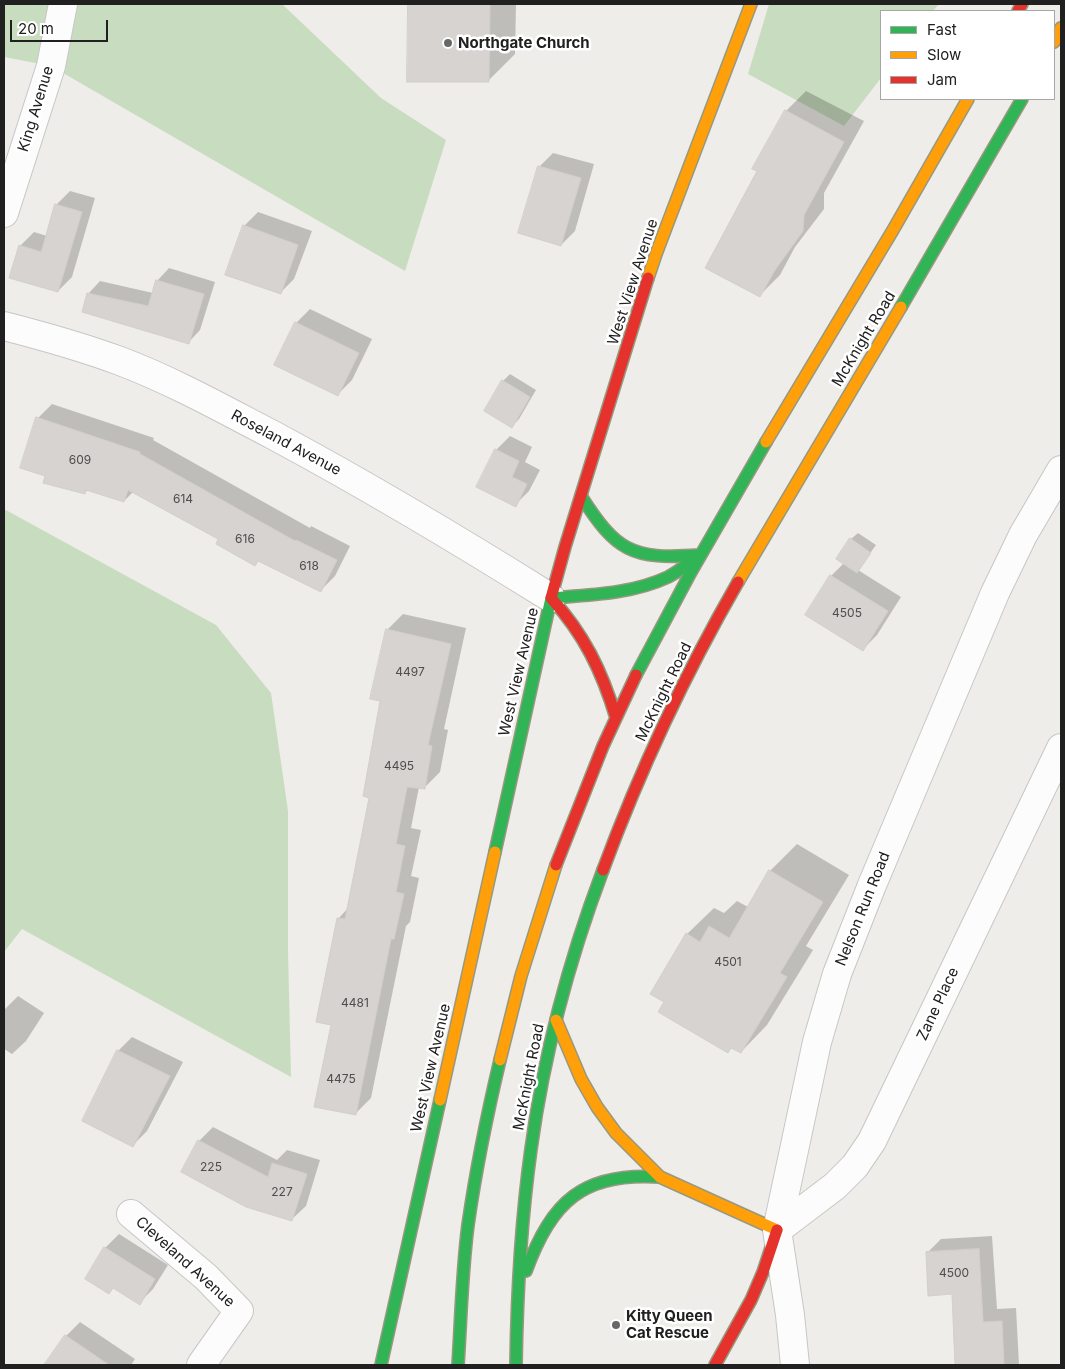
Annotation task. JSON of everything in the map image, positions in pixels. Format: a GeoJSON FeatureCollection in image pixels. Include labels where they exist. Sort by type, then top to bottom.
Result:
{"type":"FeatureCollection","features":[{"type":"Feature","properties":{"kind":"main road","name":"West View Avenue"},"geometry":{"type":"LineString","coordinates":[[381,1365],[551,598],[656,254],[751,4]]}},
{"type":"Feature","properties":{"kind":"main road"},"geometry":{"type":"LineString","coordinates":[[1055,40],[1061,28]]}},
{"type":"Feature","properties":{"kind":"main road","name":"McKnight Road"},"geometry":{"type":"LineString","coordinates":[[458,1365],[468,1235],[474,1189],[480,1151],[511,1008],[557,860],[585,788],[616,718],[656,637],[700,555],[967,100]]}},
{"type":"Feature","properties":{"kind":"main road","name":"McKnight Road"},"geometry":{"type":"LineString","coordinates":[[516,1365],[516,1300],[521,1232],[529,1158],[540,1089],[556,1020],[580,938],[621,824],[658,738],[696,658],[740,578],[1021,100]]}},
{"type":"Feature","properties":{"kind":"main road"},"geometry":{"type":"LineString","coordinates":[[581,496],[598,524],[614,541],[632,553],[653,558],[700,555]]}},
{"type":"Feature","properties":{"kind":"main road"},"geometry":{"type":"LineString","coordinates":[[551,598],[621,592],[647,585],[670,576],[700,555]]}},
{"type":"Feature","properties":{"kind":"main road"},"geometry":{"type":"LineString","coordinates":[[551,598],[573,623],[585,641],[603,676],[616,718]]}},
{"type":"Feature","properties":{"kind":"main road"},"geometry":{"type":"LineString","coordinates":[[556,1020],[581,1079],[597,1107],[629,1146],[660,1177],[776,1230]]}},
{"type":"Feature","properties":{"kind":"main road"},"geometry":{"type":"LineString","coordinates":[[516,1300],[533,1252],[544,1229],[558,1210],[574,1195],[593,1185],[614,1178],[636,1176],[660,1177]]}},
{"type":"Feature","properties":{"kind":"main road","name":"Nelson Run Road"},"geometry":{"type":"LineString","coordinates":[[715,1365],[751,1300],[763,1272],[776,1230]]}},
{"type":"Feature","properties":{"kind":"street","name":"King Avenue"},"geometry":{"type":"LineString","coordinates":[[4,213],[50,66],[63,4]]}},
{"type":"Feature","properties":{"kind":"street","name":"Roseland Avenue"},"geometry":{"type":"LineString","coordinates":[[4,326],[83,348],[158,377],[332,467],[551,598]]}},
{"type":"Feature","properties":{"kind":"street","name":"Nelson Run Road"},"geometry":{"type":"LineString","coordinates":[[776,1230],[817,1042],[838,974],[872,885],[996,593],[1023,535],[1061,470]]}},
{"type":"Feature","properties":{"kind":"street","name":"Zane Place"},"geometry":{"type":"LineString","coordinates":[[776,1230],[835,1186],[855,1166],[872,1141],[1061,748]]}},
{"type":"Feature","properties":{"kind":"street","name":"Cleveland Avenue"},"geometry":{"type":"LineString","coordinates":[[131,1214],[206,1277],[239,1311],[201,1365]]}},
{"type":"Feature","properties":{"kind":"street"},"geometry":{"type":"LineString","coordinates":[[776,1230],[790,1315],[795,1365]]}},
{"type":"Feature","properties":{"kind":"green space"},"geometry":{"type":"Polygon","coordinates":[[[4,4],[282,4],[381,98],[446,140],[405,271],[51,66],[4,57],[4,4]]]}},
{"type":"Feature","properties":{"kind":"green space"},"geometry":{"type":"Polygon","coordinates":[[[769,4],[939,4],[934,10],[880,10],[880,79],[844,126],[748,74],[769,4]]]}},
{"type":"Feature","properties":{"kind":"green space"},"geometry":{"type":"Polygon","coordinates":[[[4,509],[216,625],[271,693],[288,811],[288,950],[291,1077],[22,929],[4,952],[4,509]]]}},
{"type":"Feature","properties":{"kind":"building","name":"Northgate Church"},"geometry":{"type":"Polygon","coordinates":[[[408,4],[490,4],[489,82],[407,82],[408,4]]]}},
{"type":"Feature","properties":{"kind":"building"},"geometry":{"type":"Polygon","coordinates":[[[785,110],[844,142],[804,215],[803,231],[775,270],[760,297],[705,268],[757,171],[752,169],[785,110]]]}},
{"type":"Feature","properties":{"kind":"building"},"geometry":{"type":"Polygon","coordinates":[[[538,166],[581,178],[561,246],[518,233],[538,166]]]}},
{"type":"Feature","properties":{"kind":"building"},"geometry":{"type":"Polygon","coordinates":[[[55,204],[82,212],[58,292],[9,278],[19,245],[41,252],[55,204]]]}},
{"type":"Feature","properties":{"kind":"building"},"geometry":{"type":"Polygon","coordinates":[[[243,225],[298,245],[281,294],[225,275],[243,225]]]}},
{"type":"Feature","properties":{"kind":"building"},"geometry":{"type":"Polygon","coordinates":[[[156,280],[204,294],[189,344],[82,312],[87,293],[148,306],[156,280]]]}},
{"type":"Feature","properties":{"kind":"building"},"geometry":{"type":"Polygon","coordinates":[[[295,322],[359,353],[338,396],[274,365],[295,322]]]}},
{"type":"Feature","properties":{"kind":"building"},"geometry":{"type":"Polygon","coordinates":[[[502,380],[530,397],[512,428],[484,411],[502,380]]]}},
{"type":"Feature","properties":{"kind":"building"},"geometry":{"type":"Polygon","coordinates":[[[36,417],[140,452],[140,454],[295,541],[337,560],[321,592],[258,561],[255,566],[216,544],[218,539],[128,490],[124,502],[86,490],[85,494],[43,483],[45,476],[20,468],[36,417]]]}},
{"type":"Feature","properties":{"kind":"building"},"geometry":{"type":"Polygon","coordinates":[[[495,449],[519,461],[512,477],[527,484],[516,507],[476,487],[495,449]]]}},
{"type":"Feature","properties":{"kind":"building"},"geometry":{"type":"Polygon","coordinates":[[[850,538],[871,553],[857,573],[836,559],[850,538]]]}},
{"type":"Feature","properties":{"kind":"building"},"geometry":{"type":"Polygon","coordinates":[[[830,575],[888,611],[863,651],[805,615],[830,575]]]}},
{"type":"Feature","properties":{"kind":"building"},"geometry":{"type":"Polygon","coordinates":[[[386,629],[451,644],[428,745],[432,746],[425,789],[407,787],[396,844],[405,846],[396,892],[404,894],[394,939],[391,939],[356,1115],[314,1107],[331,1025],[316,1022],[337,918],[345,919],[369,798],[363,796],[380,701],[370,699],[386,629]]]}},
{"type":"Feature","properties":{"kind":"building"},"geometry":{"type":"Polygon","coordinates":[[[769,870],[823,902],[780,973],[787,977],[741,1053],[731,1048],[728,1053],[658,1012],[664,1002],[650,994],[686,933],[700,942],[709,926],[729,938],[769,870]]]}},
{"type":"Feature","properties":{"kind":"building"},"geometry":{"type":"Polygon","coordinates":[[[117,1050],[170,1076],[133,1147],[82,1121],[117,1050]]]}},
{"type":"Feature","properties":{"kind":"building"},"geometry":{"type":"Polygon","coordinates":[[[198,1140],[268,1177],[272,1163],[307,1174],[292,1221],[246,1207],[181,1172],[198,1140]]]}},
{"type":"Feature","properties":{"kind":"building"},"geometry":{"type":"Polygon","coordinates":[[[104,1247],[155,1279],[140,1305],[113,1288],[109,1294],[85,1279],[104,1247]]]}},
{"type":"Feature","properties":{"kind":"building"},"geometry":{"type":"Polygon","coordinates":[[[979,1249],[983,1322],[1002,1321],[1004,1365],[955,1365],[952,1294],[928,1296],[926,1252],[979,1249]]]}},
{"type":"Feature","properties":{"kind":"building"},"geometry":{"type":"Polygon","coordinates":[[[65,1335],[109,1365],[44,1365],[65,1335]]]}},
{"type":"Feature","properties":{"kind":"traffic: fast"},"geometry":{"type":"LineString","coordinates":[[901,307],[1021,100]]}},
{"type":"Feature","properties":{"kind":"traffic: fast"},"geometry":{"type":"LineString","coordinates":[[636,675],[691,572],[766,442]]}},
{"type":"Feature","properties":{"kind":"traffic: fast"},"geometry":{"type":"LineString","coordinates":[[581,496],[605,529],[628,548],[657,556],[698,555]]}},
{"type":"Feature","properties":{"kind":"traffic: fast"},"geometry":{"type":"LineString","coordinates":[[551,598],[611,593],[640,587],[668,577],[697,558]]}},
{"type":"Feature","properties":{"kind":"traffic: fast"},"geometry":{"type":"LineString","coordinates":[[495,852],[551,598]]}},
{"type":"Feature","properties":{"kind":"traffic: fast"},"geometry":{"type":"LineString","coordinates":[[516,1365],[522,1230],[536,1113],[559,1008],[579,938],[603,870]]}},
{"type":"Feature","properties":{"kind":"traffic: fast"},"geometry":{"type":"LineString","coordinates":[[458,1365],[468,1225],[482,1142],[500,1060]]}},
{"type":"Feature","properties":{"kind":"traffic: fast"},"geometry":{"type":"LineString","coordinates":[[381,1365],[440,1100]]}},
{"type":"Feature","properties":{"kind":"traffic: fast"},"geometry":{"type":"LineString","coordinates":[[526,1271],[547,1226],[560,1209],[574,1196],[591,1186],[610,1180],[633,1177],[660,1177]]}},
{"type":"Feature","properties":{"kind":"traffic: slow"},"geometry":{"type":"LineString","coordinates":[[648,278],[751,4]]}},
{"type":"Feature","properties":{"kind":"traffic: slow"},"geometry":{"type":"LineString","coordinates":[[1055,40],[1061,28]]}},
{"type":"Feature","properties":{"kind":"traffic: slow"},"geometry":{"type":"LineString","coordinates":[[766,442],[893,230],[967,100]]}},
{"type":"Feature","properties":{"kind":"traffic: slow"},"geometry":{"type":"LineString","coordinates":[[738,582],[901,307]]}},
{"type":"Feature","properties":{"kind":"traffic: slow"},"geometry":{"type":"LineString","coordinates":[[440,1100],[495,852]]}},
{"type":"Feature","properties":{"kind":"traffic: slow"},"geometry":{"type":"LineString","coordinates":[[500,1060],[521,976],[556,865]]}},
{"type":"Feature","properties":{"kind":"traffic: slow"},"geometry":{"type":"LineString","coordinates":[[556,1020],[581,1079],[597,1107],[616,1133],[660,1177],[777,1230]]}},
{"type":"Feature","properties":{"kind":"traffic: jam"},"geometry":{"type":"LineString","coordinates":[[1019,10],[1022,4]]}},
{"type":"Feature","properties":{"kind":"traffic: jam"},"geometry":{"type":"LineString","coordinates":[[551,598],[648,278]]}},
{"type":"Feature","properties":{"kind":"traffic: jam"},"geometry":{"type":"LineString","coordinates":[[603,870],[632,796],[664,723],[738,582]]}},
{"type":"Feature","properties":{"kind":"traffic: jam"},"geometry":{"type":"LineString","coordinates":[[551,598],[573,625],[591,654],[605,684],[616,718]]}},
{"type":"Feature","properties":{"kind":"traffic: jam"},"geometry":{"type":"LineString","coordinates":[[556,865],[603,746],[636,675]]}},
{"type":"Feature","properties":{"kind":"traffic: jam"},"geometry":{"type":"LineString","coordinates":[[715,1365],[751,1300],[777,1230]]}},
{"type":"Feature","properties":{"kind":"place","name":"Northgate Church"},"geometry":{"type":"Point","coordinates":[448,43]}},
{"type":"Feature","properties":{"kind":"place","name":"Kitty Queen Cat Rescue"},"geometry":{"type":"Point","coordinates":[616,1325]}}]}
